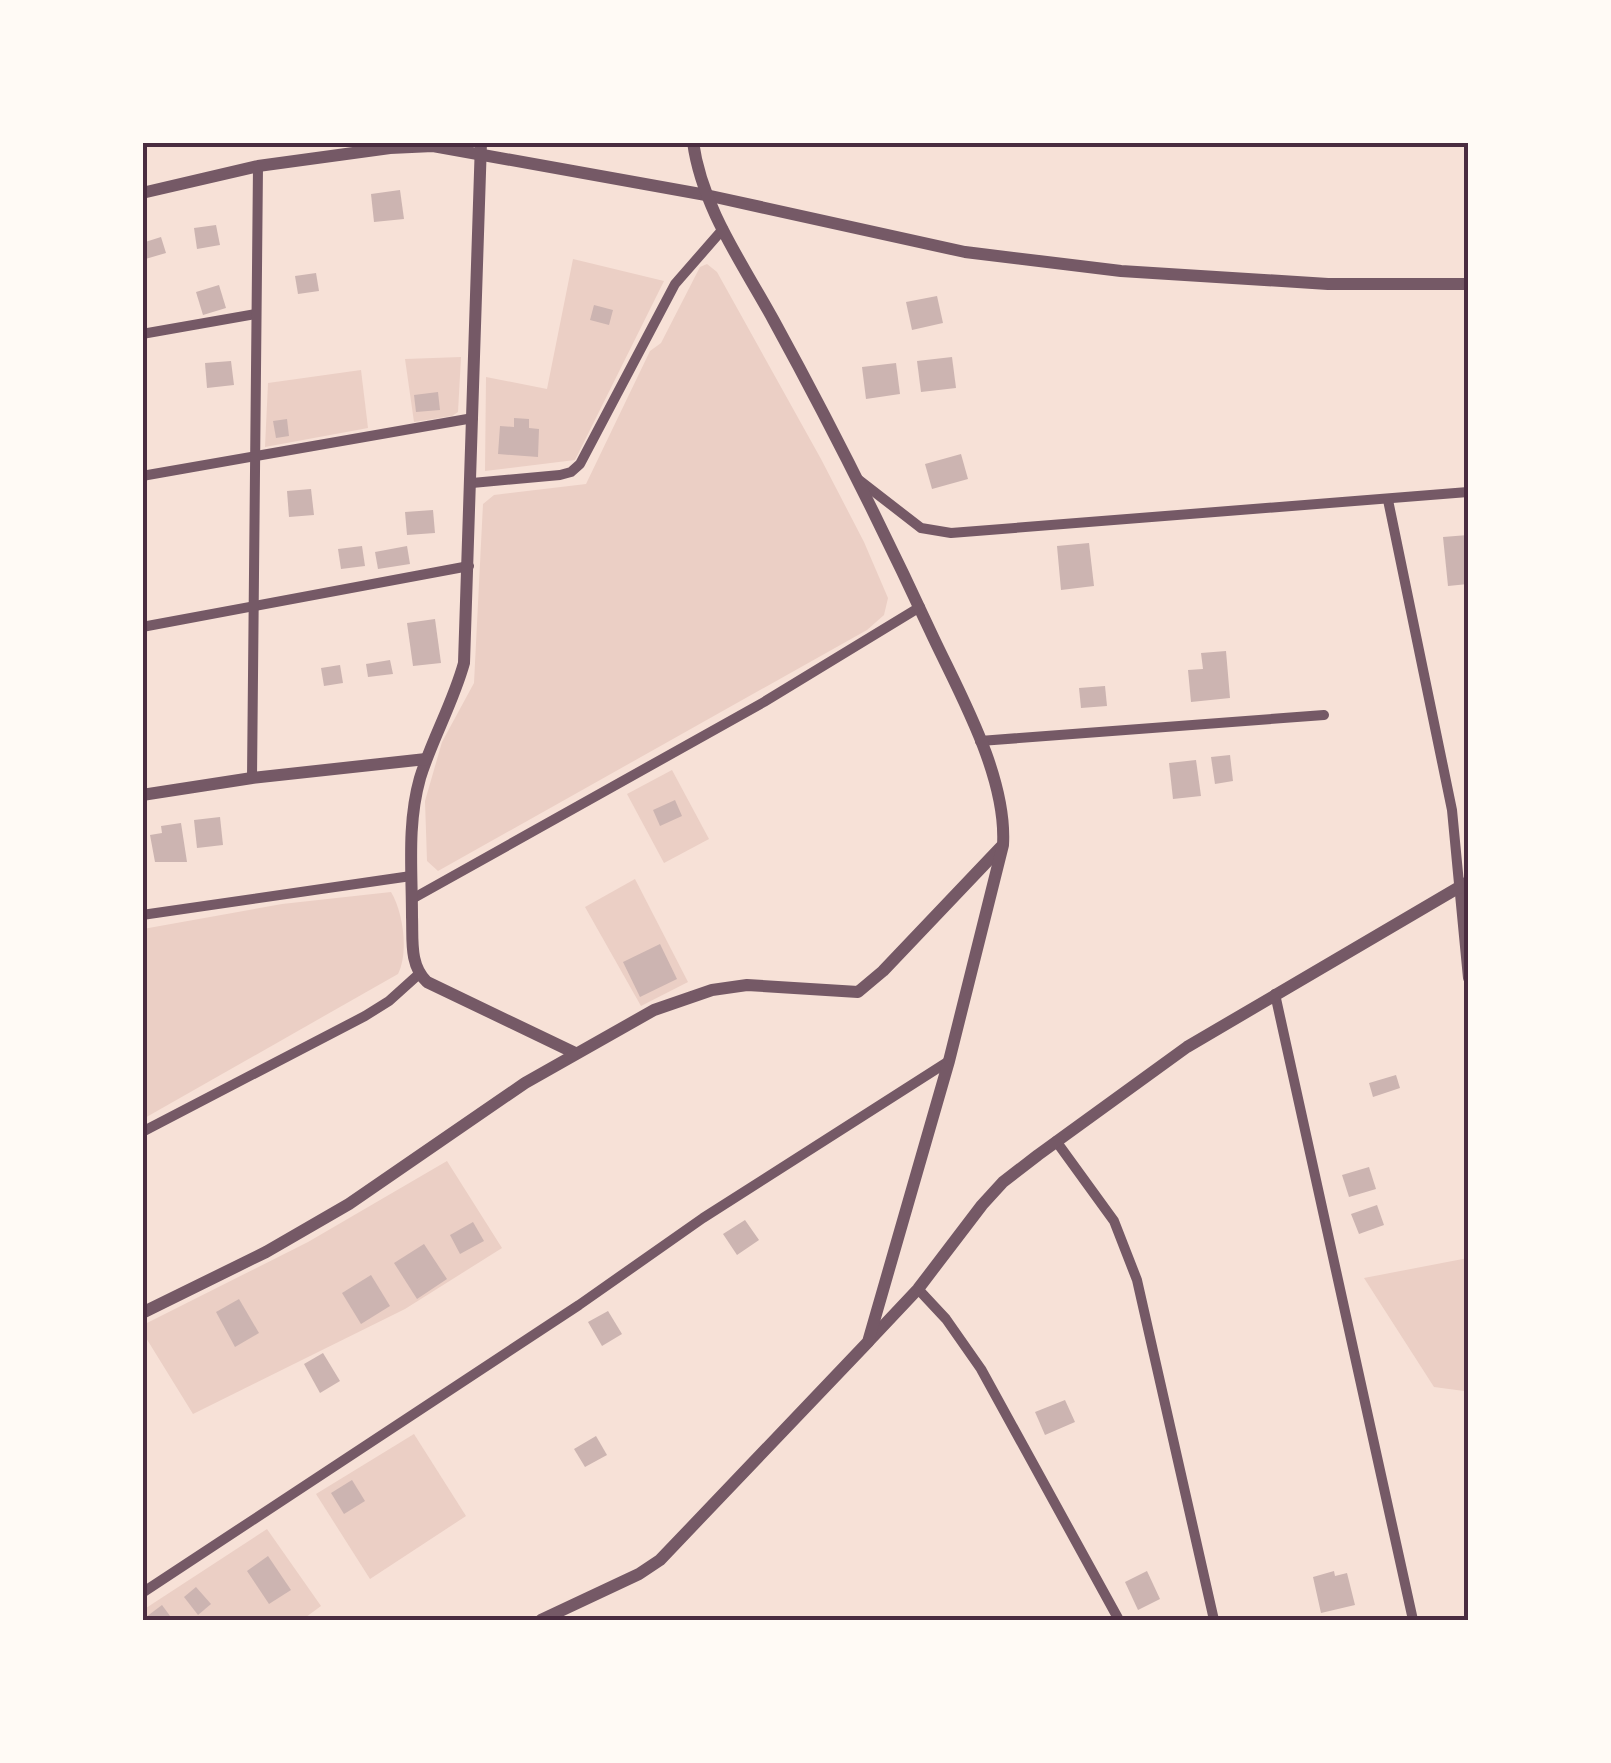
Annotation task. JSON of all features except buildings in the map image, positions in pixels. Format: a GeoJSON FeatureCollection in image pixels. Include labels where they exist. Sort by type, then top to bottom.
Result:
{"type":"FeatureCollection","features":[{"type":"Feature","properties":{"kind":"street"},"geometry":{"type":"LineString","coordinates":[[693,142],[706,195],[920,607],[980,741],[1000,808],[1003,845],[948,1061],[868,1342]]}},
{"type":"Feature","properties":{"kind":"street"},"geometry":{"type":"LineString","coordinates":[[142,192],[258,166],[415,145],[481,148],[965,252],[1101,268],[1328,284],[1468,284]]}},
{"type":"Feature","properties":{"kind":"street"},"geometry":{"type":"LineString","coordinates":[[481,148],[464,663],[456,692],[426,759],[413,813],[413,947],[419,974],[427,982],[574,1053]]}},
{"type":"Feature","properties":{"kind":"street"},"geometry":{"type":"LineString","coordinates":[[252,778],[258,166]]}},
{"type":"Feature","properties":{"kind":"street"},"geometry":{"type":"LineString","coordinates":[[472,484],[560,475],[580,464],[675,284],[723,229]]}},
{"type":"Feature","properties":{"kind":"street"},"geometry":{"type":"LineString","coordinates":[[142,334],[256,314]]}},
{"type":"Feature","properties":{"kind":"street"},"geometry":{"type":"LineString","coordinates":[[142,476],[474,418]]}},
{"type":"Feature","properties":{"kind":"street"},"geometry":{"type":"LineString","coordinates":[[855,476],[920,528],[950,533],[1468,492]]}},
{"type":"Feature","properties":{"kind":"street"},"geometry":{"type":"LineString","coordinates":[[1388,500],[1442,757],[1464,884],[1462,937],[1468,978]]}},
{"type":"Feature","properties":{"kind":"street"},"geometry":{"type":"LineString","coordinates":[[142,628],[469,566]]}},
{"type":"Feature","properties":{"kind":"street"},"geometry":{"type":"LineString","coordinates":[[412,900],[764,702],[920,607]]}},
{"type":"Feature","properties":{"kind":"street"},"geometry":{"type":"LineString","coordinates":[[980,741],[1324,715]]}},
{"type":"Feature","properties":{"kind":"street"},"geometry":{"type":"LineString","coordinates":[[142,795],[252,778],[426,759]]}},
{"type":"Feature","properties":{"kind":"street"},"geometry":{"type":"LineString","coordinates":[[142,1314],[266,1252],[349,1204],[449,1133],[574,1053],[654,1010],[712,990],[774,985],[858,992],[876,979],[1003,845]]}},
{"type":"Feature","properties":{"kind":"street"},"geometry":{"type":"LineString","coordinates":[[142,915],[411,876]]}},
{"type":"Feature","properties":{"kind":"street"},"geometry":{"type":"LineString","coordinates":[[541,1620],[640,1574],[660,1560],[918,1289],[1003,1182],[1187,1048],[1464,884]]}},
{"type":"Feature","properties":{"kind":"street"},"geometry":{"type":"LineString","coordinates":[[142,1132],[365,1016],[419,974]]}},
{"type":"Feature","properties":{"kind":"street"},"geometry":{"type":"LineString","coordinates":[[1275,994],[1413,1620]]}},
{"type":"Feature","properties":{"kind":"street"},"geometry":{"type":"LineString","coordinates":[[142,1593],[579,1305],[703,1218],[948,1061]]}},
{"type":"Feature","properties":{"kind":"street"},"geometry":{"type":"LineString","coordinates":[[1056,1141],[1114,1221],[1137,1280],[1214,1620]]}},
{"type":"Feature","properties":{"kind":"street"},"geometry":{"type":"LineString","coordinates":[[918,1289],[946,1318],[981,1369],[1119,1620]]}},
{"type":"Feature","properties":{"kind":"shaded area"},"geometry":{"type":"Polygon","coordinates":[[[573,259],[664,281],[575,460],[485,471],[486,377],[547,389],[573,259]]]}},
{"type":"Feature","properties":{"kind":"shaded area"},"geometry":{"type":"Polygon","coordinates":[[[707,264],[717,272],[864,542],[888,598],[884,615],[867,630],[438,871],[427,861],[425,801],[442,742],[474,683],[483,504],[494,495],[586,484],[650,351],[661,343],[700,267],[707,264]]]}},
{"type":"Feature","properties":{"kind":"shaded area"},"geometry":{"type":"Polygon","coordinates":[[[461,357],[458,412],[414,422],[405,359],[461,357]]]}},
{"type":"Feature","properties":{"kind":"shaded area"},"geometry":{"type":"Polygon","coordinates":[[[361,370],[368,428],[265,447],[268,383],[361,370]]]}},
{"type":"Feature","properties":{"kind":"shaded area"},"geometry":{"type":"Polygon","coordinates":[[[672,770],[709,839],[664,863],[627,794],[672,770]]]}},
{"type":"Feature","properties":{"kind":"shaded area"},"geometry":{"type":"Polygon","coordinates":[[[635,879],[688,982],[641,1006],[585,907],[635,879]]]}},
{"type":"Feature","properties":{"kind":"shaded area"},"geometry":{"type":"Polygon","coordinates":[[[391,892],[403,932],[398,974],[143,1119],[143,929],[282,904],[391,892]]]}},
{"type":"Feature","properties":{"kind":"shaded area"},"geometry":{"type":"Polygon","coordinates":[[[447,1161],[502,1248],[405,1309],[193,1414],[143,1333],[143,1325],[308,1242],[447,1161]]]}},
{"type":"Feature","properties":{"kind":"shaded area"},"geometry":{"type":"Polygon","coordinates":[[[1468,1258],[1468,1400],[1464,1391],[1434,1387],[1364,1278],[1468,1258]]]}},
{"type":"Feature","properties":{"kind":"shaded area"},"geometry":{"type":"Polygon","coordinates":[[[414,1434],[466,1516],[370,1579],[316,1494],[414,1434]]]}},
{"type":"Feature","properties":{"kind":"shaded area"},"geometry":{"type":"Polygon","coordinates":[[[267,1529],[321,1606],[302,1620],[143,1620],[143,1610],[267,1529]]]}}]}
